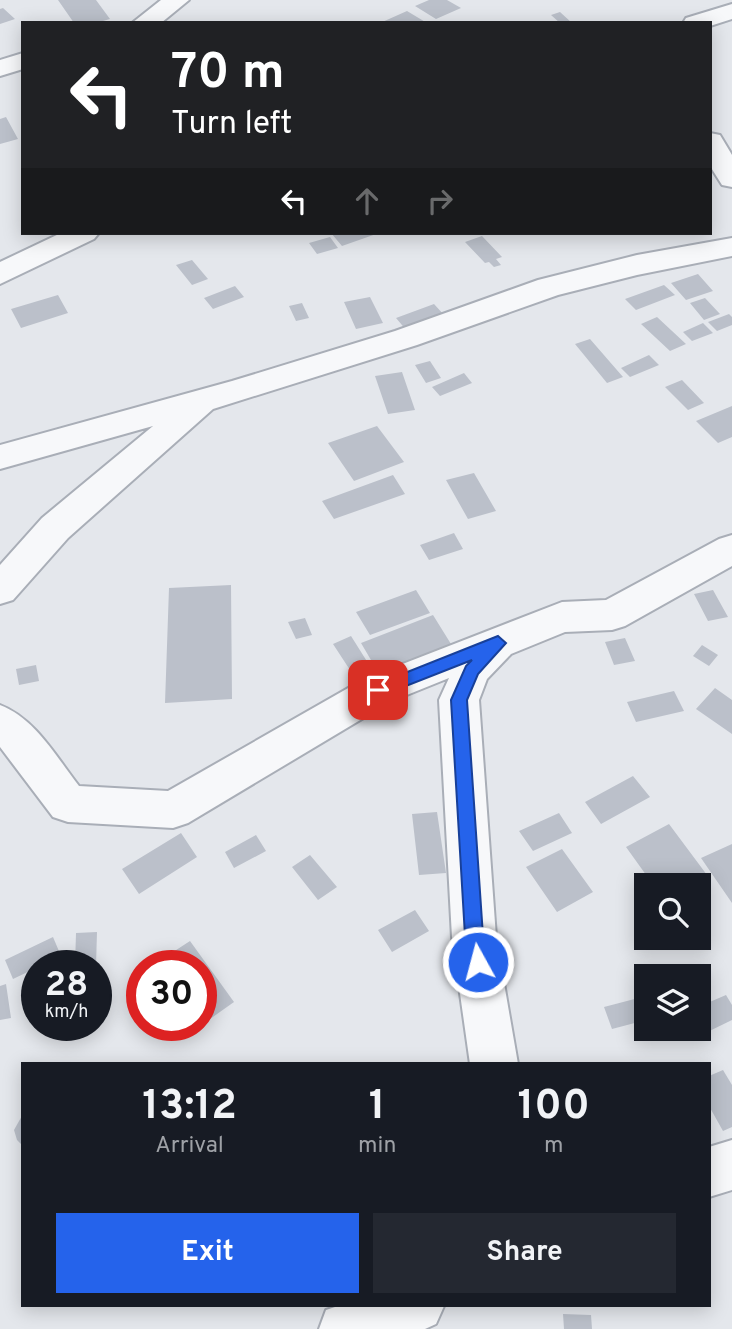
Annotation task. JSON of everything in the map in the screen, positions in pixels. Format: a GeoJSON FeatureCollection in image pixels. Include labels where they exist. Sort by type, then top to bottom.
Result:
{"type":"FeatureCollection","features":[{"type":"Feature","properties":{"kind":"street"},"geometry":{"type":"LineString","coordinates":[[147,21],[177,0]]}},
{"type":"Feature","properties":{"kind":"street"},"geometry":{"type":"LineString","coordinates":[[701,21],[732,11]]}},
{"type":"Feature","properties":{"kind":"street"},"geometry":{"type":"LineString","coordinates":[[0,68],[21,62]]}},
{"type":"Feature","properties":{"kind":"street"},"geometry":{"type":"LineString","coordinates":[[712,144],[732,179]]}},
{"type":"Feature","properties":{"kind":"street"},"geometry":{"type":"LineString","coordinates":[[0,274],[80,235]]}},
{"type":"Feature","properties":{"kind":"street"},"geometry":{"type":"LineString","coordinates":[[0,457],[205,400],[406,338],[550,287],[637,265],[732,247]]}},
{"type":"Feature","properties":{"kind":"street"},"geometry":{"type":"LineString","coordinates":[[0,590],[55,528],[205,400]]}},
{"type":"Feature","properties":{"kind":"street"},"geometry":{"type":"LineString","coordinates":[[0,722],[18,738],[68,804],[173,810],[378,690],[562,617],[612,614],[732,549]]}},
{"type":"Feature","properties":{"kind":"street"},"geometry":{"type":"LineString","coordinates":[[494,1062],[474,936],[459,700],[472,670],[498,643]]}},
{"type":"Feature","properties":{"kind":"street"},"geometry":{"type":"LineString","coordinates":[[711,1171],[732,1165]]}},
{"type":"Feature","properties":{"kind":"street"},"geometry":{"type":"LineString","coordinates":[[345,1329],[415,1307]]}},
{"type":"Feature","properties":{"kind":"building"},"geometry":{"type":"Polygon","coordinates":[[[58,0],[96,0],[110,19],[103,21],[73,21],[58,0]]]}},
{"type":"Feature","properties":{"kind":"building"},"geometry":{"type":"Polygon","coordinates":[[[429,0],[447,0],[461,8],[436,19],[415,6],[429,0]]]}},
{"type":"Feature","properties":{"kind":"building"},"geometry":{"type":"Polygon","coordinates":[[[3,8],[15,19],[0,24],[0,9],[3,8]]]}},
{"type":"Feature","properties":{"kind":"building"},"geometry":{"type":"Polygon","coordinates":[[[407,11],[424,21],[384,21],[407,11]]]}},
{"type":"Feature","properties":{"kind":"building"},"geometry":{"type":"Polygon","coordinates":[[[560,12],[570,21],[558,21],[551,15],[560,12]]]}},
{"type":"Feature","properties":{"kind":"building"},"geometry":{"type":"Polygon","coordinates":[[[6,117],[18,139],[0,144],[0,119],[6,117]]]}},
{"type":"Feature","properties":{"kind":"building"},"geometry":{"type":"Polygon","coordinates":[[[333,235],[373,235],[342,246],[333,235]]]}},
{"type":"Feature","properties":{"kind":"building"},"geometry":{"type":"Polygon","coordinates":[[[482,236],[502,257],[496,259],[501,265],[494,267],[489,262],[485,263],[465,242],[482,236]]]}},
{"type":"Feature","properties":{"kind":"building"},"geometry":{"type":"Polygon","coordinates":[[[330,237],[338,248],[317,254],[309,243],[330,237]]]}},
{"type":"Feature","properties":{"kind":"building"},"geometry":{"type":"Polygon","coordinates":[[[192,260],[208,279],[192,285],[176,265],[192,260]]]}},
{"type":"Feature","properties":{"kind":"building"},"geometry":{"type":"Polygon","coordinates":[[[698,274],[713,291],[686,300],[671,283],[698,274]]]}},
{"type":"Feature","properties":{"kind":"building"},"geometry":{"type":"Polygon","coordinates":[[[664,285],[675,295],[636,310],[625,299],[664,285]]]}},
{"type":"Feature","properties":{"kind":"building"},"geometry":{"type":"Polygon","coordinates":[[[235,286],[244,297],[213,309],[204,298],[235,286]]]}},
{"type":"Feature","properties":{"kind":"building"},"geometry":{"type":"Polygon","coordinates":[[[58,295],[68,313],[21,328],[11,309],[58,295]]]}},
{"type":"Feature","properties":{"kind":"building"},"geometry":{"type":"Polygon","coordinates":[[[370,297],[383,323],[356,329],[344,302],[370,297]]]}},
{"type":"Feature","properties":{"kind":"building"},"geometry":{"type":"Polygon","coordinates":[[[705,298],[720,314],[704,320],[690,303],[705,298]]]}},
{"type":"Feature","properties":{"kind":"building"},"geometry":{"type":"Polygon","coordinates":[[[302,303],[309,318],[296,321],[289,306],[302,303]]]}},
{"type":"Feature","properties":{"kind":"building"},"geometry":{"type":"Polygon","coordinates":[[[434,304],[445,316],[407,331],[396,318],[434,304]]]}},
{"type":"Feature","properties":{"kind":"building"},"geometry":{"type":"Polygon","coordinates":[[[729,314],[732,317],[732,325],[717,331],[708,322],[729,314]]]}},
{"type":"Feature","properties":{"kind":"building"},"geometry":{"type":"Polygon","coordinates":[[[657,317],[686,344],[670,351],[641,324],[657,317]]]}},
{"type":"Feature","properties":{"kind":"building"},"geometry":{"type":"Polygon","coordinates":[[[703,323],[713,333],[692,341],[683,332],[703,323]]]}},
{"type":"Feature","properties":{"kind":"building"},"geometry":{"type":"Polygon","coordinates":[[[590,339],[623,377],[607,383],[575,344],[590,339]]]}},
{"type":"Feature","properties":{"kind":"building"},"geometry":{"type":"Polygon","coordinates":[[[649,355],[659,365],[630,377],[621,368],[649,355]]]}},
{"type":"Feature","properties":{"kind":"building"},"geometry":{"type":"Polygon","coordinates":[[[430,361],[441,378],[426,383],[415,365],[430,361]]]}},
{"type":"Feature","properties":{"kind":"building"},"geometry":{"type":"Polygon","coordinates":[[[402,372],[415,410],[388,414],[375,376],[402,372]]]}},
{"type":"Feature","properties":{"kind":"building"},"geometry":{"type":"Polygon","coordinates":[[[464,373],[472,383],[440,396],[432,387],[464,373]]]}},
{"type":"Feature","properties":{"kind":"building"},"geometry":{"type":"Polygon","coordinates":[[[682,380],[704,403],[688,410],[665,387],[682,380]]]}},
{"type":"Feature","properties":{"kind":"building"},"geometry":{"type":"Polygon","coordinates":[[[732,406],[732,437],[718,443],[696,421],[732,406]]]}},
{"type":"Feature","properties":{"kind":"building"},"geometry":{"type":"Polygon","coordinates":[[[377,426],[404,462],[354,481],[328,443],[377,426]]]}},
{"type":"Feature","properties":{"kind":"building"},"geometry":{"type":"Polygon","coordinates":[[[474,473],[496,511],[468,519],[446,480],[474,473]]]}},
{"type":"Feature","properties":{"kind":"building"},"geometry":{"type":"Polygon","coordinates":[[[393,475],[405,494],[334,519],[322,501],[393,475]]]}},
{"type":"Feature","properties":{"kind":"building"},"geometry":{"type":"Polygon","coordinates":[[[454,533],[463,549],[429,560],[420,545],[454,533]]]}},
{"type":"Feature","properties":{"kind":"building"},"geometry":{"type":"Polygon","coordinates":[[[231,585],[232,699],[165,703],[169,588],[231,585]]]}},
{"type":"Feature","properties":{"kind":"building"},"geometry":{"type":"Polygon","coordinates":[[[416,590],[430,613],[370,635],[356,612],[416,590]]]}},
{"type":"Feature","properties":{"kind":"building"},"geometry":{"type":"Polygon","coordinates":[[[713,590],[728,617],[708,621],[694,594],[713,590]]]}},
{"type":"Feature","properties":{"kind":"building"},"geometry":{"type":"Polygon","coordinates":[[[433,615],[451,644],[378,672],[361,643],[433,615]]]}},
{"type":"Feature","properties":{"kind":"building"},"geometry":{"type":"Polygon","coordinates":[[[305,618],[312,635],[296,639],[288,622],[305,618]]]}},
{"type":"Feature","properties":{"kind":"building"},"geometry":{"type":"Polygon","coordinates":[[[351,636],[368,663],[350,670],[333,644],[351,636]]]}},
{"type":"Feature","properties":{"kind":"building"},"geometry":{"type":"Polygon","coordinates":[[[625,638],[635,661],[614,665],[605,642],[625,638]]]}},
{"type":"Feature","properties":{"kind":"building"},"geometry":{"type":"Polygon","coordinates":[[[702,645],[718,655],[709,666],[693,656],[702,645]]]}},
{"type":"Feature","properties":{"kind":"building"},"geometry":{"type":"Polygon","coordinates":[[[36,665],[39,681],[19,685],[16,669],[36,665]]]}},
{"type":"Feature","properties":{"kind":"building"},"geometry":{"type":"Polygon","coordinates":[[[715,688],[732,700],[732,734],[696,709],[715,688]]]}},
{"type":"Feature","properties":{"kind":"building"},"geometry":{"type":"Polygon","coordinates":[[[674,691],[684,711],[636,722],[627,702],[674,691]]]}},
{"type":"Feature","properties":{"kind":"building"},"geometry":{"type":"Polygon","coordinates":[[[633,776],[650,797],[601,824],[585,802],[633,776]]]}},
{"type":"Feature","properties":{"kind":"building"},"geometry":{"type":"Polygon","coordinates":[[[437,812],[446,873],[419,875],[412,814],[437,812]]]}},
{"type":"Feature","properties":{"kind":"building"},"geometry":{"type":"Polygon","coordinates":[[[559,813],[572,833],[533,851],[519,831],[559,813]]]}},
{"type":"Feature","properties":{"kind":"building"},"geometry":{"type":"Polygon","coordinates":[[[669,824],[706,873],[645,873],[626,847],[669,824]]]}},
{"type":"Feature","properties":{"kind":"building"},"geometry":{"type":"Polygon","coordinates":[[[181,833],[197,857],[139,894],[122,869],[181,833]]]}},
{"type":"Feature","properties":{"kind":"building"},"geometry":{"type":"Polygon","coordinates":[[[256,835],[266,851],[234,868],[225,852],[256,835]]]}},
{"type":"Feature","properties":{"kind":"building"},"geometry":{"type":"Polygon","coordinates":[[[732,844],[732,903],[701,858],[732,844]]]}},
{"type":"Feature","properties":{"kind":"building"},"geometry":{"type":"Polygon","coordinates":[[[562,849],[593,892],[557,912],[526,867],[562,849]]]}},
{"type":"Feature","properties":{"kind":"building"},"geometry":{"type":"Polygon","coordinates":[[[310,855],[337,887],[318,900],[292,867],[310,855]]]}},
{"type":"Feature","properties":{"kind":"building"},"geometry":{"type":"Polygon","coordinates":[[[415,910],[429,931],[392,952],[378,930],[415,910]]]}},
{"type":"Feature","properties":{"kind":"building"},"geometry":{"type":"Polygon","coordinates":[[[97,932],[96,950],[75,950],[76,933],[97,932]]]}},
{"type":"Feature","properties":{"kind":"building"},"geometry":{"type":"Polygon","coordinates":[[[53,937],[58,950],[26,950],[53,937]]]}},
{"type":"Feature","properties":{"kind":"building"},"geometry":{"type":"Polygon","coordinates":[[[190,941],[196,950],[176,950],[190,941]]]}},
{"type":"Feature","properties":{"kind":"building"},"geometry":{"type":"Polygon","coordinates":[[[21,952],[21,975],[13,979],[5,960],[21,952]]]}},
{"type":"Feature","properties":{"kind":"building"},"geometry":{"type":"Polygon","coordinates":[[[217,978],[234,1002],[217,1014],[217,978]]]}},
{"type":"Feature","properties":{"kind":"building"},"geometry":{"type":"Polygon","coordinates":[[[6,984],[11,1018],[0,1020],[0,986],[6,984]]]}},
{"type":"Feature","properties":{"kind":"building"},"geometry":{"type":"Polygon","coordinates":[[[726,995],[732,1005],[732,1020],[711,1030],[711,1001],[726,995]]]}},
{"type":"Feature","properties":{"kind":"building"},"geometry":{"type":"Polygon","coordinates":[[[634,999],[634,1023],[612,1029],[604,1007],[634,999]]]}},
{"type":"Feature","properties":{"kind":"building"},"geometry":{"type":"Polygon","coordinates":[[[723,1070],[732,1085],[732,1127],[723,1131],[711,1110],[711,1075],[723,1070]]]}},
{"type":"Feature","properties":{"kind":"building"},"geometry":{"type":"Polygon","coordinates":[[[21,1118],[21,1144],[17,1140],[14,1130],[21,1118]]]}},
{"type":"Feature","properties":{"kind":"building"},"geometry":{"type":"Polygon","coordinates":[[[563,1314],[591,1315],[592,1329],[564,1329],[563,1314]]]}},
{"type":"Feature","properties":{"kind":"route"},"geometry":{"type":"LineString","coordinates":[[378,690],[498,643],[472,670],[459,700],[474,936],[478,962]]}}]}
